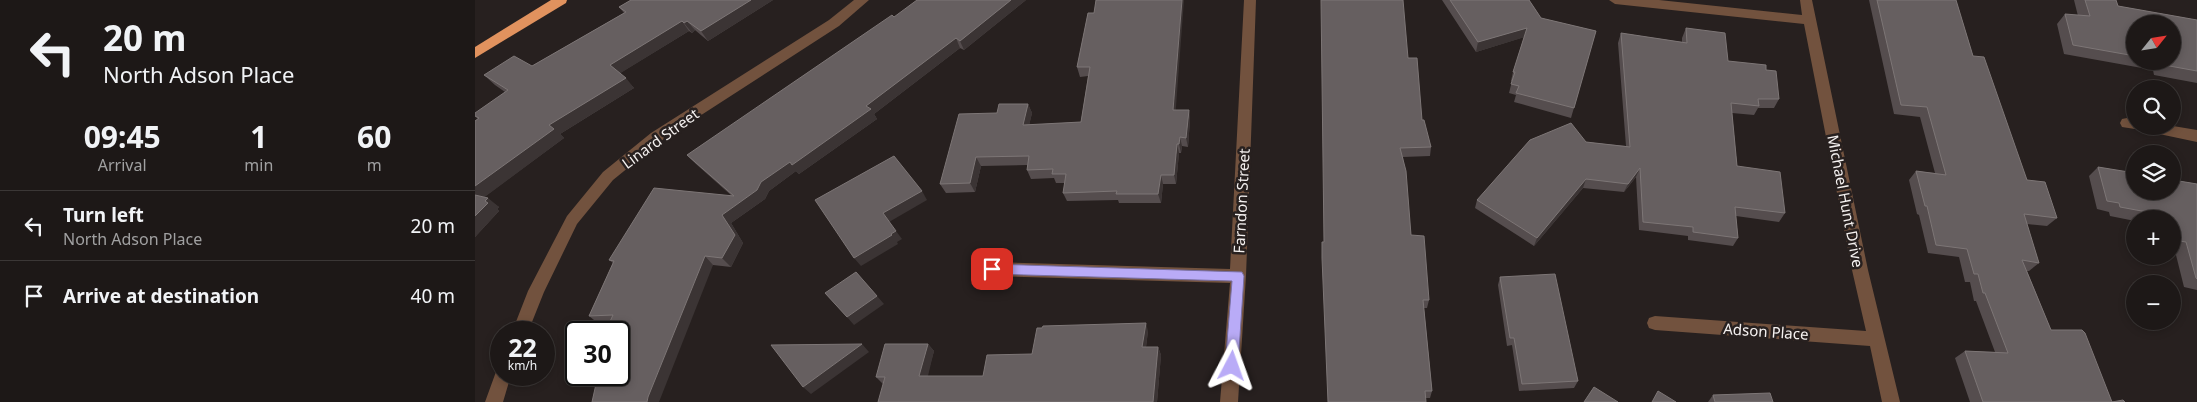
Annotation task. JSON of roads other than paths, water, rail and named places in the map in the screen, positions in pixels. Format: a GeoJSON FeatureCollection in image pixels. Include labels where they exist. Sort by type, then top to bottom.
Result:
{"type":"FeatureCollection","features":[{"type":"Feature","properties":{"kind":"highway"},"geometry":{"type":"LineString","coordinates":[[475,53],[561,0]]}},
{"type":"Feature","properties":{"kind":"street","name":"Linard Street"},"geometry":{"type":"LineString","coordinates":[[524,321],[536,291],[572,220],[608,176],[656,137],[834,23],[863,0]]}},
{"type":"Feature","properties":{"kind":"street","name":"Farndon Street"},"geometry":{"type":"LineString","coordinates":[[1229,402],[1238,276],[1250,0]]}},
{"type":"Feature","properties":{"kind":"street"},"geometry":{"type":"LineString","coordinates":[[1615,0],[1810,20]]}},
{"type":"Feature","properties":{"kind":"street","name":"Michael Hunt Drive"},"geometry":{"type":"LineString","coordinates":[[1806,0],[1860,270],[1891,402]]}},
{"type":"Feature","properties":{"kind":"street"},"geometry":{"type":"LineString","coordinates":[[2181,133],[2197,136]]}},
{"type":"Feature","properties":{"kind":"street"},"geometry":{"type":"LineString","coordinates":[[992,269],[1238,276]]}},
{"type":"Feature","properties":{"kind":"street","name":"Adson Place"},"geometry":{"type":"LineString","coordinates":[[1655,323],[1876,339]]}},
{"type":"Feature","properties":{"kind":"street"},"geometry":{"type":"LineString","coordinates":[[494,402],[499,386]]}}]}
